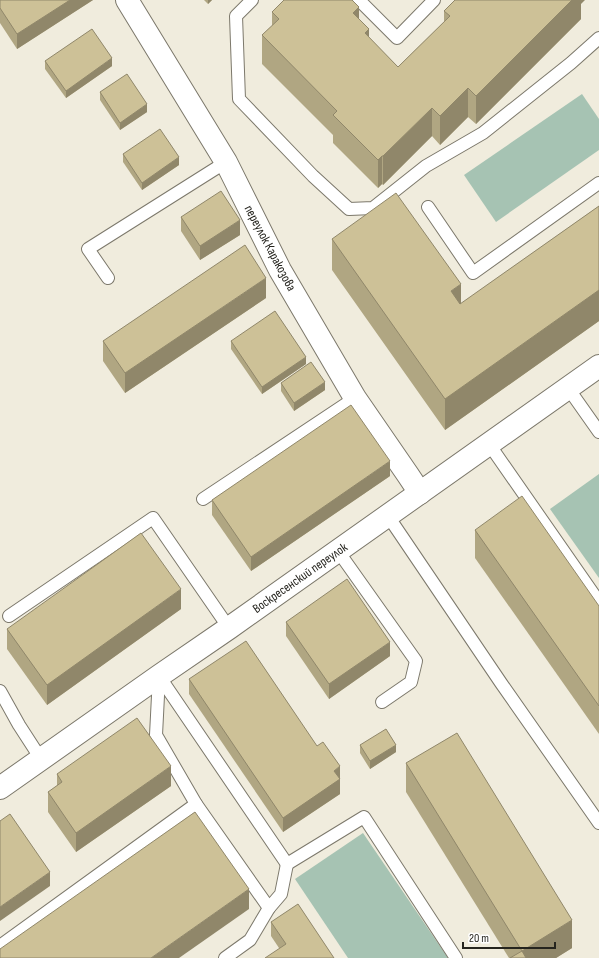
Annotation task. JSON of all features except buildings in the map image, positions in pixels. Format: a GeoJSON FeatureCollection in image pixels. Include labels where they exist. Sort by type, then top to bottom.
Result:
{"type":"FeatureCollection","features":[{"type":"Feature","properties":{"kind":"street","name":"переулок Каракозова"},"geometry":{"type":"LineString","coordinates":[[127,0],[226,162],[280,270],[355,398],[420,493]]}},
{"type":"Feature","properties":{"kind":"street","name":"Воскресенский переулок"},"geometry":{"type":"LineString","coordinates":[[0,788],[599,366]]}},
{"type":"Feature","properties":{"kind":"lane"},"geometry":{"type":"LineString","coordinates":[[252,0],[236,16],[239,99],[312,176],[349,209],[373,208],[426,166],[483,133],[571,63],[599,38]]}},
{"type":"Feature","properties":{"kind":"lane"},"geometry":{"type":"LineString","coordinates":[[359,0],[397,38],[434,0]]}},
{"type":"Feature","properties":{"kind":"lane"},"geometry":{"type":"LineString","coordinates":[[108,278],[88,249],[226,162]]}},
{"type":"Feature","properties":{"kind":"lane"},"geometry":{"type":"LineString","coordinates":[[428,207],[473,273],[599,183]]}},
{"type":"Feature","properties":{"kind":"lane"},"geometry":{"type":"LineString","coordinates":[[568,388],[599,432]]}},
{"type":"Feature","properties":{"kind":"lane"},"geometry":{"type":"LineString","coordinates":[[203,499],[355,398]]}},
{"type":"Feature","properties":{"kind":"lane"},"geometry":{"type":"LineString","coordinates":[[489,444],[599,602]]}},
{"type":"Feature","properties":{"kind":"lane"},"geometry":{"type":"LineString","coordinates":[[388,516],[501,683],[599,823]]}},
{"type":"Feature","properties":{"kind":"lane"},"geometry":{"type":"LineString","coordinates":[[9,616],[153,518],[229,628]]}},
{"type":"Feature","properties":{"kind":"lane"},"geometry":{"type":"LineString","coordinates":[[338,551],[416,661],[411,682],[382,702]]}},
{"type":"Feature","properties":{"kind":"lane"},"geometry":{"type":"LineString","coordinates":[[159,676],[156,735],[196,804],[269,908]]}},
{"type":"Feature","properties":{"kind":"lane"},"geometry":{"type":"LineString","coordinates":[[159,676],[287,864],[281,894],[269,908],[250,940],[225,958]]}},
{"type":"Feature","properties":{"kind":"lane"},"geometry":{"type":"LineString","coordinates":[[0,691],[19,725],[41,759]]}},
{"type":"Feature","properties":{"kind":"lane"},"geometry":{"type":"LineString","coordinates":[[0,946],[196,804]]}},
{"type":"Feature","properties":{"kind":"lane"},"geometry":{"type":"LineString","coordinates":[[287,864],[364,817],[456,958]]}},
{"type":"Feature","properties":{"kind":"green space"},"geometry":{"type":"Polygon","coordinates":[[[582,94],[599,119],[599,150],[496,222],[464,175],[582,94]]]}},
{"type":"Feature","properties":{"kind":"green space"},"geometry":{"type":"Polygon","coordinates":[[[599,474],[599,578],[550,509],[599,474]]]}},
{"type":"Feature","properties":{"kind":"green space"},"geometry":{"type":"Polygon","coordinates":[[[363,833],[448,958],[348,958],[295,879],[363,833]]]}}]}
